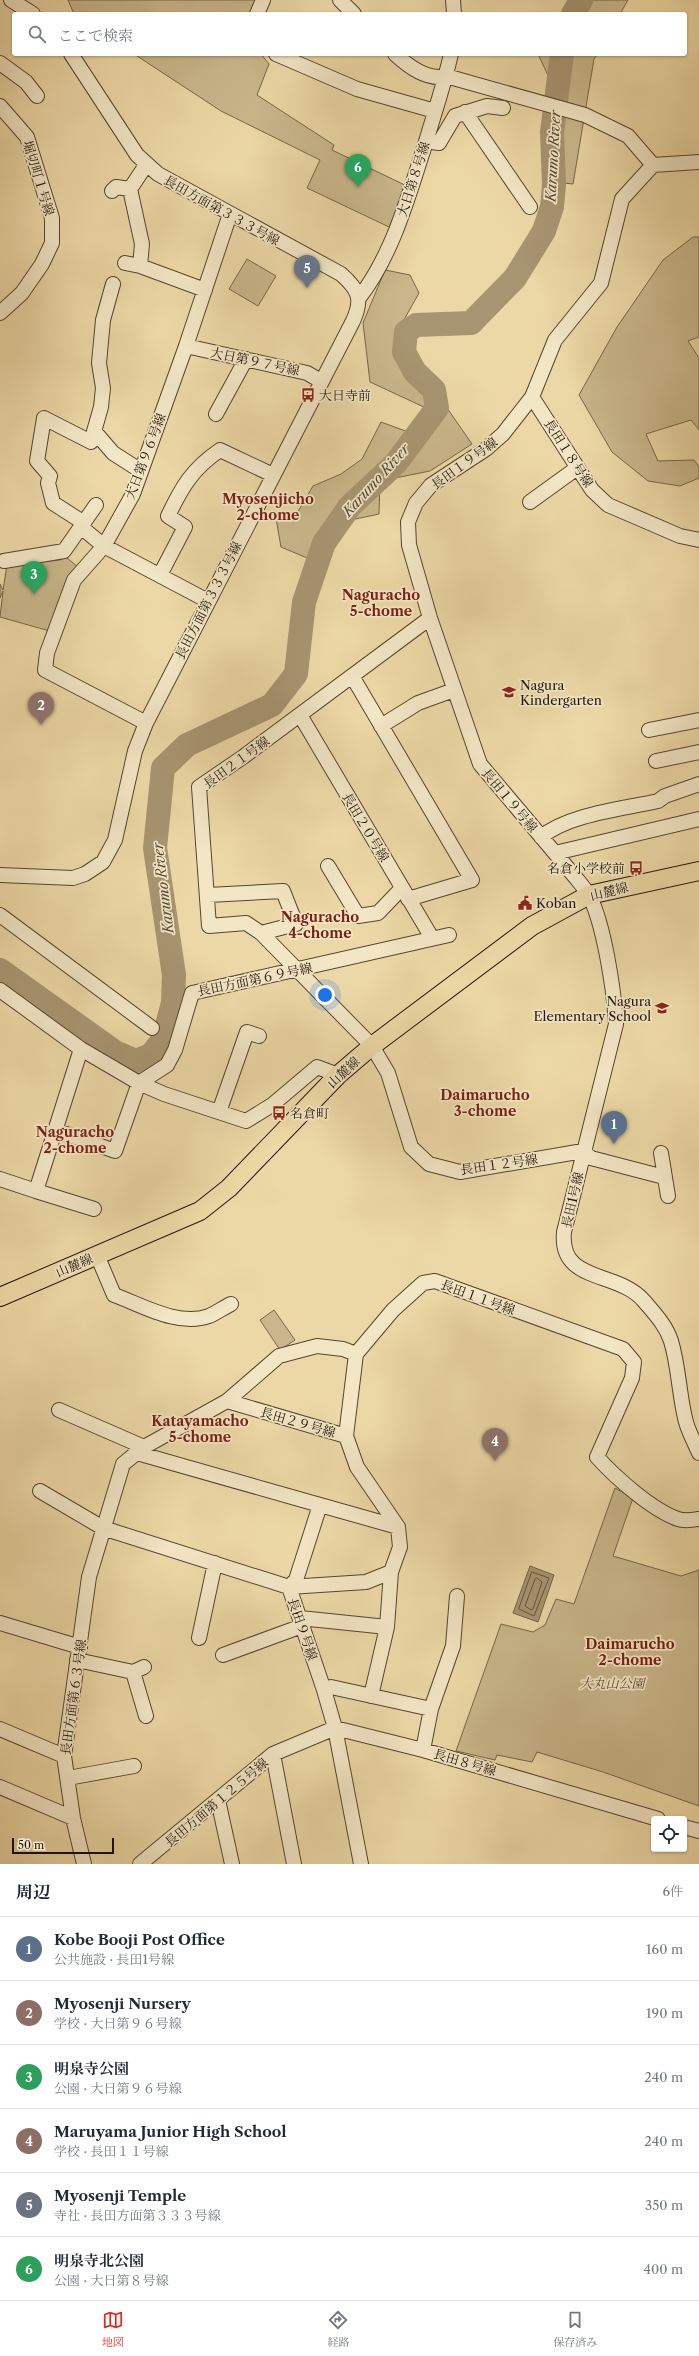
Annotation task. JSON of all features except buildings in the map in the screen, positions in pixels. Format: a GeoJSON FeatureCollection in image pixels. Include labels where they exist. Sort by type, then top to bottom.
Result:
{"type":"FeatureCollection","features":[{"type":"Feature","properties":{"kind":"main road","name":"山麓線"},"geometry":{"type":"LineString","coordinates":[[0,1297],[200,1211],[229,1188],[338,1075],[372,1046],[532,926],[589,895],[699,871]]}},
{"type":"Feature","properties":{"kind":"street"},"geometry":{"type":"LineString","coordinates":[[11,0],[29,12]]}},
{"type":"Feature","properties":{"kind":"street"},"geometry":{"type":"LineString","coordinates":[[258,12],[263,0]]}},
{"type":"Feature","properties":{"kind":"street"},"geometry":{"type":"LineString","coordinates":[[340,0],[352,12]]}},
{"type":"Feature","properties":{"kind":"street"},"geometry":{"type":"LineString","coordinates":[[454,0],[454,12]]}},
{"type":"Feature","properties":{"kind":"street","name":"長田方面第３３３号線"},"geometry":{"type":"LineString","coordinates":[[0,874],[73,878],[85,874],[103,862],[115,840],[135,751],[146,723],[358,310],[359,298],[353,284],[341,274],[158,174],[146,165],[137,155],[71,56]]}},
{"type":"Feature","properties":{"kind":"street"},"geometry":{"type":"LineString","coordinates":[[281,56],[357,89],[435,111]]}},
{"type":"Feature","properties":{"kind":"street"},"geometry":{"type":"LineString","coordinates":[[397,56],[409,68],[438,78],[446,76],[585,115],[628,136],[653,165],[699,162]]}},
{"type":"Feature","properties":{"kind":"street","name":"大日第８号線"},"geometry":{"type":"LineString","coordinates":[[359,298],[380,266],[394,233],[426,141],[451,56]]}},
{"type":"Feature","properties":{"kind":"street"},"geometry":{"type":"LineString","coordinates":[[0,62],[26,82],[37,96]]}},
{"type":"Feature","properties":{"kind":"street","name":"堀切町１号線"},"geometry":{"type":"LineString","coordinates":[[0,106],[27,137],[52,218],[52,243],[42,264],[22,293],[0,313]]}},
{"type":"Feature","properties":{"kind":"street"},"geometry":{"type":"LineString","coordinates":[[426,141],[439,143],[455,116],[464,112],[487,106],[503,108]]}},
{"type":"Feature","properties":{"kind":"street"},"geometry":{"type":"LineString","coordinates":[[464,112],[530,207]]}},
{"type":"Feature","properties":{"kind":"street"},"geometry":{"type":"LineString","coordinates":[[140,266],[142,244],[130,189],[146,165]]}},
{"type":"Feature","properties":{"kind":"street","name":"長田１９号線"},"geometry":{"type":"LineString","coordinates":[[589,895],[480,764],[430,618],[409,545],[408,522],[416,503],[431,485],[486,449],[503,434],[532,396],[555,340],[601,283],[622,199],[653,165]]}},
{"type":"Feature","properties":{"kind":"street"},"geometry":{"type":"LineString","coordinates":[[112,191],[116,187],[130,189]]}},
{"type":"Feature","properties":{"kind":"street","name":"大日第９６号線"},"geometry":{"type":"LineString","coordinates":[[146,723],[45,670],[47,653],[74,580],[104,546],[133,494],[186,346],[230,214]]}},
{"type":"Feature","properties":{"kind":"street"},"geometry":{"type":"LineString","coordinates":[[125,263],[140,266],[204,290]]}},
{"type":"Feature","properties":{"kind":"street"},"geometry":{"type":"LineString","coordinates":[[81,527],[82,521],[53,503],[48,483],[50,476],[37,461],[44,418],[91,442],[101,407],[102,388],[99,363],[103,320],[113,284]]}},
{"type":"Feature","properties":{"kind":"street","name":"大日第９７号線"},"geometry":{"type":"LineString","coordinates":[[186,346],[306,373],[321,381]]}},
{"type":"Feature","properties":{"kind":"street"},"geometry":{"type":"LineString","coordinates":[[216,414],[246,360]]}},
{"type":"Feature","properties":{"kind":"street","name":"長田１８号線"},"geometry":{"type":"LineString","coordinates":[[532,396],[592,490],[608,505],[680,536],[699,540]]}},
{"type":"Feature","properties":{"kind":"street"},"geometry":{"type":"LineString","coordinates":[[95,432],[113,453],[141,471]]}},
{"type":"Feature","properties":{"kind":"street"},"geometry":{"type":"LineString","coordinates":[[160,575],[185,527],[168,516],[184,483],[203,462],[220,450],[273,475]]}},
{"type":"Feature","properties":{"kind":"street"},"geometry":{"type":"LineString","coordinates":[[530,502],[577,468]]}},
{"type":"Feature","properties":{"kind":"street"},"geometry":{"type":"LineString","coordinates":[[4,561],[64,551],[96,504]]}},
{"type":"Feature","properties":{"kind":"street"},"geometry":{"type":"LineString","coordinates":[[81,527],[104,546],[208,601]]}},
{"type":"Feature","properties":{"kind":"street","name":"長田２１号線"},"geometry":{"type":"LineString","coordinates":[[298,971],[261,933],[246,924],[209,926],[208,895],[199,787],[300,715],[430,618]]}},
{"type":"Feature","properties":{"kind":"street"},"geometry":{"type":"LineString","coordinates":[[328,866],[358,916],[378,913],[405,893],[472,880],[352,676]]}},
{"type":"Feature","properties":{"kind":"street"},"geometry":{"type":"LineString","coordinates":[[381,726],[418,703],[454,690]]}},
{"type":"Feature","properties":{"kind":"street","name":"長田２０号線"},"geometry":{"type":"LineString","coordinates":[[300,715],[432,938]]}},
{"type":"Feature","properties":{"kind":"street"},"geometry":{"type":"LineString","coordinates":[[649,730],[699,720]]}},
{"type":"Feature","properties":{"kind":"street"},"geometry":{"type":"LineString","coordinates":[[656,761],[699,752]]}},
{"type":"Feature","properties":{"kind":"street"},"geometry":{"type":"LineString","coordinates":[[541,837],[551,829],[582,818],[658,801],[665,796],[699,784]]}},
{"type":"Feature","properties":{"kind":"street"},"geometry":{"type":"LineString","coordinates":[[555,853],[699,819]]}},
{"type":"Feature","properties":{"kind":"street"},"geometry":{"type":"LineString","coordinates":[[0,863],[0,874]]}},
{"type":"Feature","properties":{"kind":"street"},"geometry":{"type":"LineString","coordinates":[[208,895],[283,891],[296,924],[261,933]]}},
{"type":"Feature","properties":{"kind":"street","name":"長田1号線"},"geometry":{"type":"LineString","coordinates":[[589,895],[596,915],[614,995],[616,1024],[583,1151],[564,1232],[563,1246],[566,1256],[574,1265],[618,1283],[641,1298],[660,1320],[670,1341],[686,1423],[699,1453]]}},
{"type":"Feature","properties":{"kind":"street"},"geometry":{"type":"LineString","coordinates":[[0,914],[152,1028]]}},
{"type":"Feature","properties":{"kind":"street","name":"長田方面第６９号線"},"geometry":{"type":"LineString","coordinates":[[140,1083],[167,1065],[176,1050],[192,993],[298,971],[449,935]]}},
{"type":"Feature","properties":{"kind":"street","name":"長田１２号線"},"geometry":{"type":"LineString","coordinates":[[298,971],[372,1046],[388,1073],[410,1147],[429,1164],[460,1172],[583,1151]]}},
{"type":"Feature","properties":{"kind":"street"},"geometry":{"type":"LineString","coordinates":[[0,990],[81,1049],[140,1083],[164,1094],[246,1122],[272,1105],[317,1067],[338,1075]]}},
{"type":"Feature","properties":{"kind":"street"},"geometry":{"type":"LineString","coordinates":[[219,1112],[247,1032],[259,1036]]}},
{"type":"Feature","properties":{"kind":"street"},"geometry":{"type":"LineString","coordinates":[[36,1191],[81,1049]]}},
{"type":"Feature","properties":{"kind":"street"},"geometry":{"type":"LineString","coordinates":[[55,1130],[115,1151],[140,1083]]}},
{"type":"Feature","properties":{"kind":"street"},"geometry":{"type":"LineString","coordinates":[[583,1151],[592,1158],[664,1177]]}},
{"type":"Feature","properties":{"kind":"street"},"geometry":{"type":"LineString","coordinates":[[661,1153],[668,1196]]}},
{"type":"Feature","properties":{"kind":"street"},"geometry":{"type":"LineString","coordinates":[[0,1179],[94,1209]]}},
{"type":"Feature","properties":{"kind":"street"},"geometry":{"type":"LineString","coordinates":[[97,1255],[114,1295],[173,1317],[192,1319],[208,1316],[230,1304]]}},
{"type":"Feature","properties":{"kind":"street","name":"長田１１号線"},"geometry":{"type":"LineString","coordinates":[[356,1354],[393,1310],[423,1283],[434,1281],[623,1349],[634,1362],[632,1378],[597,1457],[612,1474],[658,1509],[679,1520],[699,1519]]}},
{"type":"Feature","properties":{"kind":"street"},"geometry":{"type":"LineString","coordinates":[[103,1528],[123,1464],[141,1450],[227,1401],[279,1356],[318,1346],[343,1349],[356,1354],[346,1436],[357,1467],[398,1527],[400,1547],[391,1572],[387,1627],[371,1696]]}},
{"type":"Feature","properties":{"kind":"street","name":"長田２９号線"},"geometry":{"type":"LineString","coordinates":[[227,1401],[346,1436]]}},
{"type":"Feature","properties":{"kind":"street"},"geometry":{"type":"LineString","coordinates":[[59,1410],[141,1450],[320,1505],[398,1527]]}},
{"type":"Feature","properties":{"kind":"street","name":"長田９号線"},"geometry":{"type":"LineString","coordinates":[[40,1491],[103,1528],[289,1587],[324,1690],[334,1728],[361,1864]]}},
{"type":"Feature","properties":{"kind":"street"},"geometry":{"type":"LineString","coordinates":[[289,1587],[296,1580],[320,1505]]}},
{"type":"Feature","properties":{"kind":"street","name":"長田方面第６３号線"},"geometry":{"type":"LineString","coordinates":[[84,1864],[73,1818],[64,1756],[89,1577],[103,1528]]}},
{"type":"Feature","properties":{"kind":"street"},"geometry":{"type":"LineString","coordinates":[[199,1638],[215,1563]]}},
{"type":"Feature","properties":{"kind":"street"},"geometry":{"type":"LineString","coordinates":[[289,1587],[366,1582],[391,1572]]}},
{"type":"Feature","properties":{"kind":"street"},"geometry":{"type":"LineString","coordinates":[[423,1750],[431,1709],[453,1646],[457,1596]]}},
{"type":"Feature","properties":{"kind":"street"},"geometry":{"type":"LineString","coordinates":[[223,1655],[301,1622],[387,1627]]}},
{"type":"Feature","properties":{"kind":"street"},"geometry":{"type":"LineString","coordinates":[[0,1623],[79,1654],[139,1670],[146,1716]]}},
{"type":"Feature","properties":{"kind":"street"},"geometry":{"type":"LineString","coordinates":[[324,1690],[331,1687],[431,1709]]}},
{"type":"Feature","properties":{"kind":"street"},"geometry":{"type":"LineString","coordinates":[[294,1864],[273,1754],[334,1728]]}},
{"type":"Feature","properties":{"kind":"street","name":"長田８号線"},"geometry":{"type":"LineString","coordinates":[[334,1728],[423,1750],[651,1817]]}},
{"type":"Feature","properties":{"kind":"street"},"geometry":{"type":"LineString","coordinates":[[1,1734],[64,1756]]}},
{"type":"Feature","properties":{"kind":"street","name":"長田方面第１２５号線"},"geometry":{"type":"LineString","coordinates":[[140,1864],[273,1754]]}},
{"type":"Feature","properties":{"kind":"street"},"geometry":{"type":"LineString","coordinates":[[68,1778],[134,1766]]}},
{"type":"Feature","properties":{"kind":"street"},"geometry":{"type":"LineString","coordinates":[[0,1787],[73,1818]]}},
{"type":"Feature","properties":{"kind":"street"},"geometry":{"type":"LineString","coordinates":[[218,1800],[232,1864]]}},
{"type":"Feature","properties":{"kind":"street"},"geometry":{"type":"LineString","coordinates":[[687,1828],[699,1831]]}},
{"type":"Feature","properties":{"kind":"green space"},"geometry":{"type":"Polygon","coordinates":[[[68,0],[260,0],[256,12],[73,12],[68,0]]]}},
{"type":"Feature","properties":{"kind":"green space"},"geometry":{"type":"Polygon","coordinates":[[[572,0],[628,0],[621,12],[563,12],[572,0]]]}},
{"type":"Feature","properties":{"kind":"green space"},"geometry":{"type":"Polygon","coordinates":[[[137,56],[263,56],[269,64],[257,95],[334,145],[332,150],[409,187],[389,227],[307,188],[320,160],[221,111],[137,56]]]}},
{"type":"Feature","properties":{"kind":"green space"},"geometry":{"type":"Polygon","coordinates":[[[539,56],[596,56],[594,59],[573,184],[554,182],[553,86],[539,56]]]}},
{"type":"Feature","properties":{"kind":"green space"},"geometry":{"type":"Polygon","coordinates":[[[693,237],[699,237],[699,337],[688,341],[699,358],[699,430],[691,420],[646,434],[658,461],[694,460],[699,467],[699,478],[680,486],[648,481],[612,452],[579,395],[617,327],[663,260],[693,237]]]}},
{"type":"Feature","properties":{"kind":"green space"},"geometry":{"type":"Polygon","coordinates":[[[247,259],[276,276],[258,306],[229,289],[247,259]]]}},
{"type":"Feature","properties":{"kind":"green space"},"geometry":{"type":"Polygon","coordinates":[[[385,270],[410,275],[419,293],[400,327],[408,367],[438,395],[472,444],[430,471],[380,481],[379,514],[354,519],[336,525],[323,537],[312,560],[281,547],[276,518],[296,515],[313,486],[341,474],[362,459],[381,422],[414,434],[426,408],[370,382],[363,323],[385,270]]]}},
{"type":"Feature","properties":{"kind":"green space"},"geometry":{"type":"Polygon","coordinates":[[[66,557],[79,568],[53,632],[0,617],[3,591],[0,598],[0,584],[3,590],[7,565],[60,560],[66,557]]]}},
{"type":"Feature","properties":{"kind":"green space"},"geometry":{"type":"Polygon","coordinates":[[[274,1310],[295,1340],[280,1350],[260,1320],[274,1310]]]}},
{"type":"Feature","properties":{"kind":"green space","name":"大丸山公園"},"geometry":{"type":"Polygon","coordinates":[[[615,1488],[633,1498],[613,1556],[681,1576],[699,1570],[699,1806],[603,1772],[537,1752],[532,1762],[497,1755],[495,1760],[456,1751],[501,1624],[533,1632],[545,1625],[556,1599],[574,1604],[615,1488]]]}},
{"type":"Feature","properties":{"kind":"water"},"geometry":{"type":"Polygon","coordinates":[[[530,1566],[554,1575],[538,1622],[513,1613],[530,1566]]]}},
{"type":"Feature","properties":{"kind":"waterway","name":"Karumo River"},"geometry":{"type":"LineString","coordinates":[[574,12],[581,0]]}},
{"type":"Feature","properties":{"kind":"waterway","name":"Karumo River"},"geometry":{"type":"LineString","coordinates":[[0,970],[115,1052],[136,1061],[151,1055],[163,1040],[173,1003],[174,975],[155,848],[163,768],[187,745],[272,705],[296,674],[304,602],[324,543],[350,506],[396,463],[437,408],[434,390],[415,372],[404,352],[406,332],[416,325],[471,323],[515,278],[544,231],[552,207],[554,185],[552,132],[562,56]]}},
{"type":"Feature","properties":{"kind":"place","name":"明泉寺北公園"},"geometry":{"type":"Point","coordinates":[358,187]}},
{"type":"Feature","properties":{"kind":"place","name":"Myosenji Temple"},"geometry":{"type":"Point","coordinates":[307,288]}},
{"type":"Feature","properties":{"kind":"place","name":"大日寺前"},"geometry":{"type":"Point","coordinates":[308,395]}},
{"type":"Feature","properties":{"kind":"place","name":"明泉寺公園"},"geometry":{"type":"Point","coordinates":[34,594]}},
{"type":"Feature","properties":{"kind":"place","name":"Nagura Kindergarten"},"geometry":{"type":"Point","coordinates":[509,692]}},
{"type":"Feature","properties":{"kind":"place","name":"Myosenji Nursery"},"geometry":{"type":"Point","coordinates":[41,725]}},
{"type":"Feature","properties":{"kind":"place","name":"名倉小学校前"},"geometry":{"type":"Point","coordinates":[636,868]}},
{"type":"Feature","properties":{"kind":"place","name":"Koban"},"geometry":{"type":"Point","coordinates":[525,903]}},
{"type":"Feature","properties":{"kind":"place","name":"Nagura Elementary School"},"geometry":{"type":"Point","coordinates":[662,1008]}},
{"type":"Feature","properties":{"kind":"place","name":"名倉町"},"geometry":{"type":"Point","coordinates":[279,1113]}},
{"type":"Feature","properties":{"kind":"place","name":"Kobe Booji Post Office"},"geometry":{"type":"Point","coordinates":[614,1144]}},
{"type":"Feature","properties":{"kind":"place","name":"Maruyama Junior High School"},"geometry":{"type":"Point","coordinates":[495,1461]}},
{"type":"Feature","properties":{"kind":"district","name":"Myosenjicho 2-chome"},"geometry":{"type":"Point","coordinates":[268,508]}},
{"type":"Feature","properties":{"kind":"district","name":"Naguracho 5-chome"},"geometry":{"type":"Point","coordinates":[381,604]}},
{"type":"Feature","properties":{"kind":"district","name":"Naguracho 4-chome"},"geometry":{"type":"Point","coordinates":[320,926]}},
{"type":"Feature","properties":{"kind":"district","name":"Daimarucho 3-chome"},"geometry":{"type":"Point","coordinates":[485,1104]}},
{"type":"Feature","properties":{"kind":"district","name":"Naguracho 2-chome"},"geometry":{"type":"Point","coordinates":[75,1140]}},
{"type":"Feature","properties":{"kind":"district","name":"Katayamacho 5-chome"},"geometry":{"type":"Point","coordinates":[200,1430]}},
{"type":"Feature","properties":{"kind":"district","name":"Daimarucho 2-chome"},"geometry":{"type":"Point","coordinates":[630,1652]}}]}
